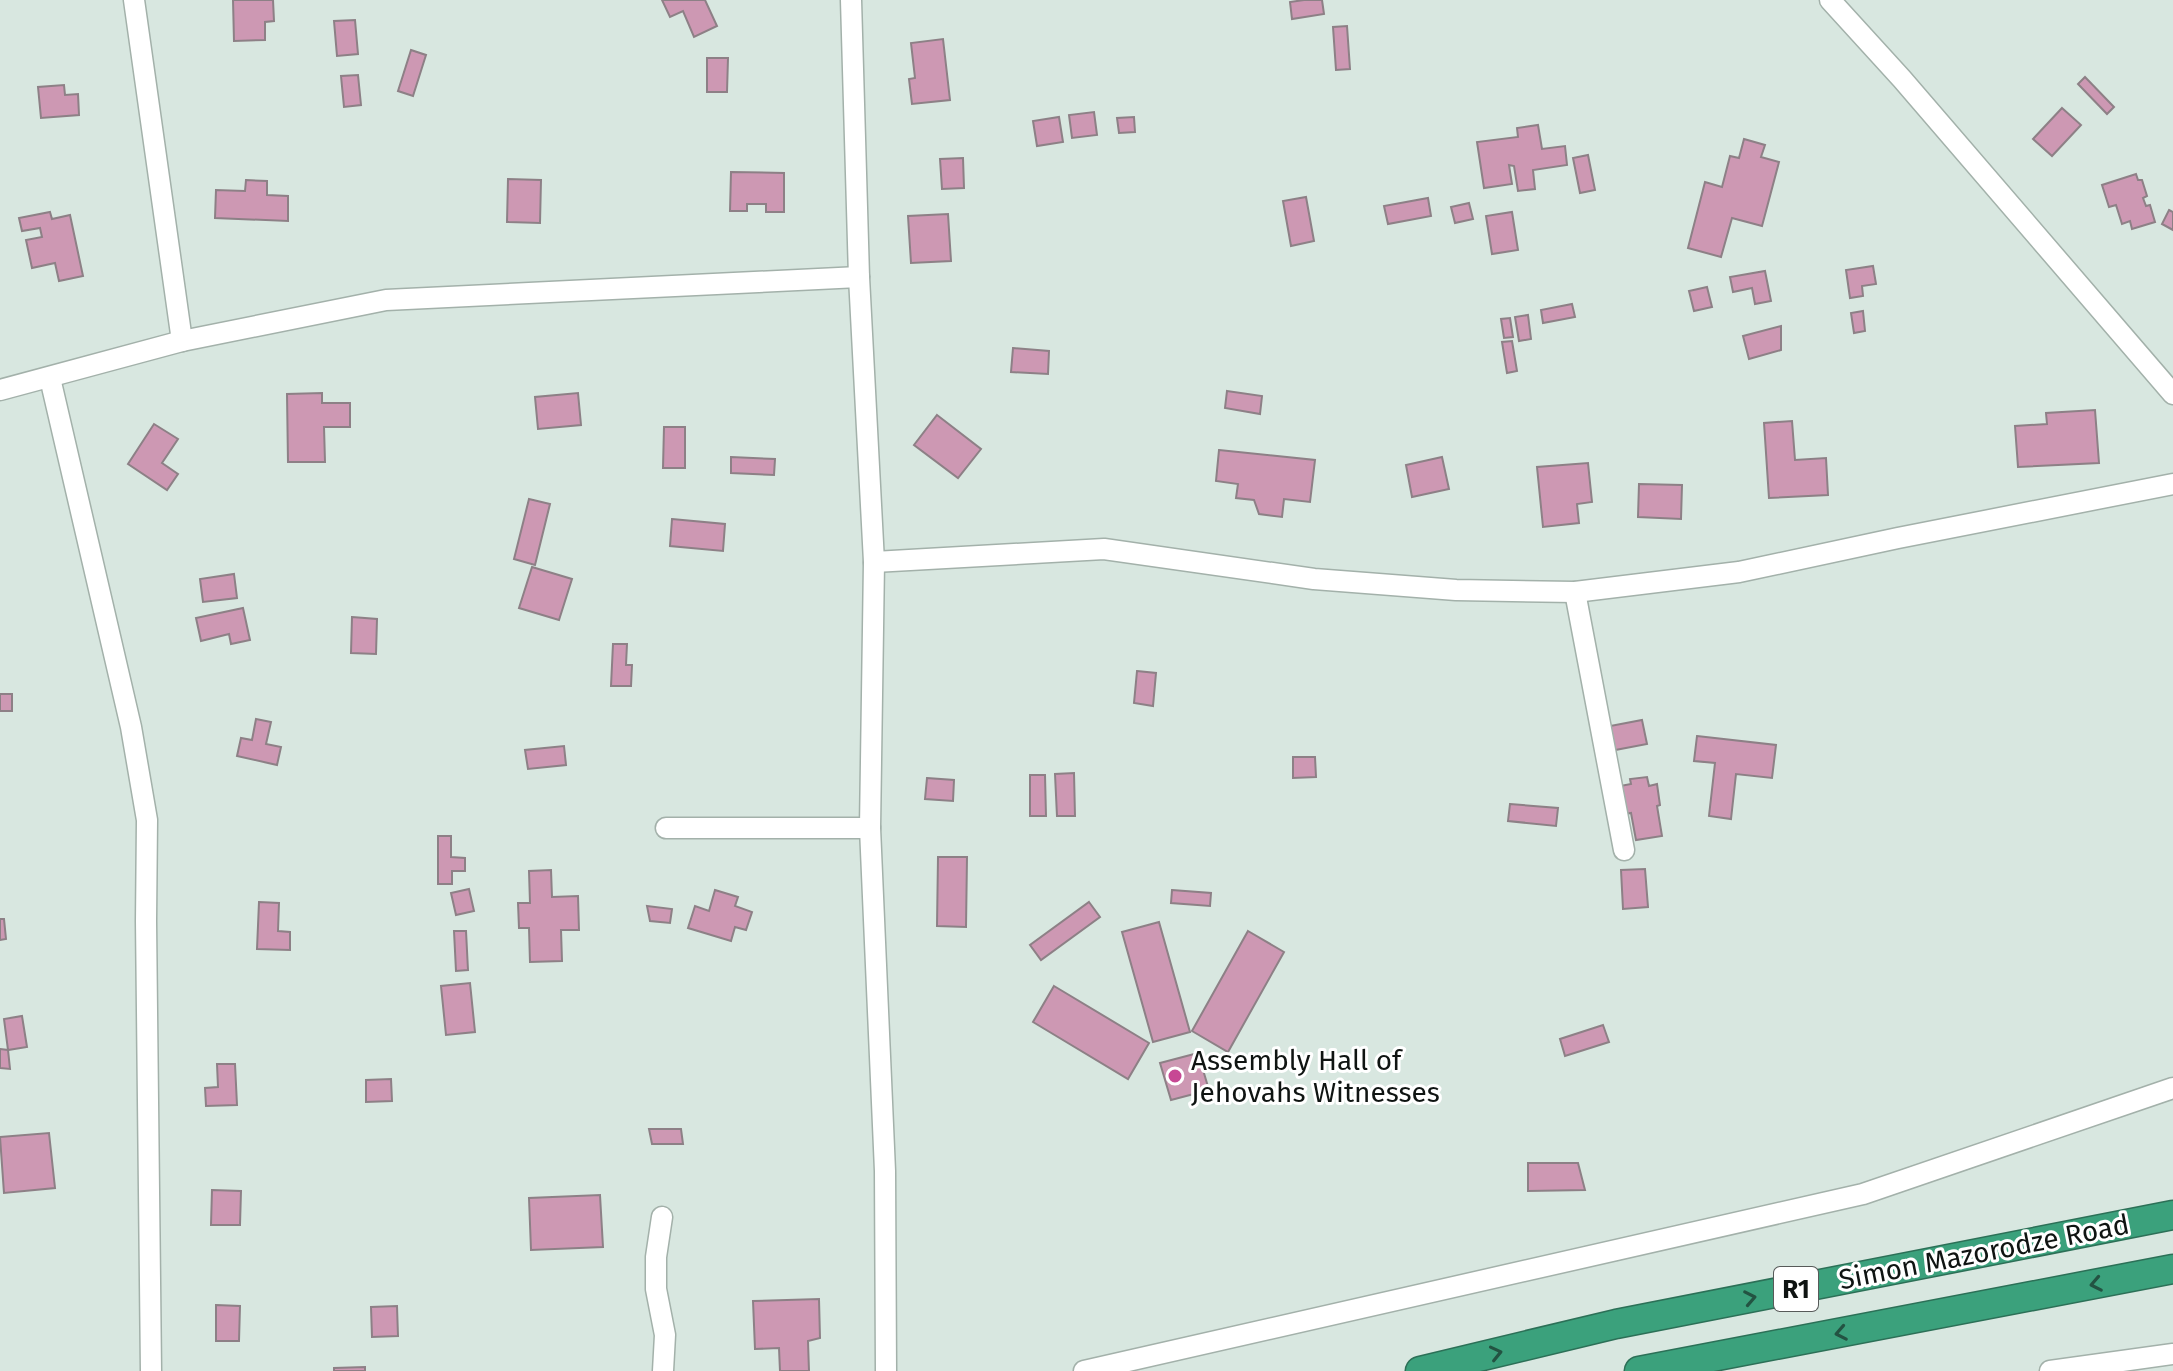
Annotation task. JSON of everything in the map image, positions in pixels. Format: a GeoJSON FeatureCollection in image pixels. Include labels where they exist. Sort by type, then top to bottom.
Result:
{"type":"FeatureCollection","features":[{"type":"Feature","properties":{"kind":"highway","name":"Simon Mazorodze Road"},"geometry":{"type":"LineString","coordinates":[[1420,1371],[1616,1324],[2173,1215]]}},
{"type":"Feature","properties":{"kind":"highway","name":"Simon Mazorodze Road"},"geometry":{"type":"LineString","coordinates":[[1639,1371],[2173,1269]]}},
{"type":"Feature","properties":{"kind":"street"},"geometry":{"type":"LineString","coordinates":[[134,0],[182,341]]}},
{"type":"Feature","properties":{"kind":"street"},"geometry":{"type":"LineString","coordinates":[[851,0],[859,277],[874,562],[870,828],[885,1171],[886,1371]]}},
{"type":"Feature","properties":{"kind":"street"},"geometry":{"type":"LineString","coordinates":[[1830,0],[1902,79],[2173,394]]}},
{"type":"Feature","properties":{"kind":"street"},"geometry":{"type":"LineString","coordinates":[[0,390],[182,341],[386,300],[859,277]]}},
{"type":"Feature","properties":{"kind":"street"},"geometry":{"type":"LineString","coordinates":[[50,378],[131,727],[147,820],[151,1371]]}},
{"type":"Feature","properties":{"kind":"street"},"geometry":{"type":"LineString","coordinates":[[874,562],[1104,549],[1314,579],[1456,590],[1575,592],[1739,572],[2173,484]]}},
{"type":"Feature","properties":{"kind":"street"},"geometry":{"type":"LineString","coordinates":[[1575,592],[1624,850]]}},
{"type":"Feature","properties":{"kind":"street"},"geometry":{"type":"LineString","coordinates":[[666,828],[870,828]]}},
{"type":"Feature","properties":{"kind":"street"},"geometry":{"type":"LineString","coordinates":[[1084,1371],[1863,1194],[2173,1088]]}},
{"type":"Feature","properties":{"kind":"street"},"geometry":{"type":"LineString","coordinates":[[662,1217],[656,1257],[656,1289],[665,1335],[663,1371]]}},
{"type":"Feature","properties":{"kind":"street"},"geometry":{"type":"LineString","coordinates":[[2050,1371],[2173,1354]]}},
{"type":"Feature","properties":{"kind":"building"},"geometry":{"type":"Polygon","coordinates":[[[233,0],[273,0],[274,21],[265,22],[265,40],[234,41],[233,0]]]}},
{"type":"Feature","properties":{"kind":"building"},"geometry":{"type":"Polygon","coordinates":[[[662,0],[705,0],[717,26],[694,37],[683,11],[670,17],[662,0]]]}},
{"type":"Feature","properties":{"kind":"building"},"geometry":{"type":"Polygon","coordinates":[[[1322,0],[1324,14],[1292,19],[1290,2],[1322,0]]]}},
{"type":"Feature","properties":{"kind":"building"},"geometry":{"type":"Polygon","coordinates":[[[355,20],[358,54],[337,56],[334,21],[355,20]]]}},
{"type":"Feature","properties":{"kind":"building"},"geometry":{"type":"Polygon","coordinates":[[[1347,26],[1350,69],[1336,70],[1333,27],[1347,26]]]}},
{"type":"Feature","properties":{"kind":"building"},"geometry":{"type":"Polygon","coordinates":[[[943,39],[950,100],[912,104],[909,79],[915,78],[911,43],[943,39]]]}},
{"type":"Feature","properties":{"kind":"building"},"geometry":{"type":"Polygon","coordinates":[[[411,50],[426,55],[413,96],[398,91],[411,50]]]}},
{"type":"Feature","properties":{"kind":"building"},"geometry":{"type":"Polygon","coordinates":[[[707,58],[728,58],[727,92],[707,92],[707,58]]]}},
{"type":"Feature","properties":{"kind":"building"},"geometry":{"type":"Polygon","coordinates":[[[358,75],[361,105],[344,107],[341,76],[358,75]]]}},
{"type":"Feature","properties":{"kind":"building"},"geometry":{"type":"Polygon","coordinates":[[[2085,77],[2114,107],[2107,114],[2078,84],[2085,77]]]}},
{"type":"Feature","properties":{"kind":"building"},"geometry":{"type":"Polygon","coordinates":[[[64,85],[65,95],[78,94],[79,115],[41,118],[38,87],[64,85]]]}},
{"type":"Feature","properties":{"kind":"building"},"geometry":{"type":"Polygon","coordinates":[[[2062,108],[2081,125],[2052,156],[2033,139],[2062,108]]]}},
{"type":"Feature","properties":{"kind":"building"},"geometry":{"type":"Polygon","coordinates":[[[1094,112],[1097,135],[1072,138],[1069,115],[1094,112]]]}},
{"type":"Feature","properties":{"kind":"building"},"geometry":{"type":"Polygon","coordinates":[[[1059,117],[1063,142],[1037,146],[1033,121],[1059,117]]]}},
{"type":"Feature","properties":{"kind":"building"},"geometry":{"type":"Polygon","coordinates":[[[1134,117],[1135,132],[1119,133],[1117,118],[1134,117]]]}},
{"type":"Feature","properties":{"kind":"building"},"geometry":{"type":"Polygon","coordinates":[[[1538,125],[1542,149],[1565,146],[1567,165],[1533,170],[1535,189],[1518,191],[1514,166],[1509,165],[1512,184],[1484,188],[1477,142],[1518,137],[1517,128],[1538,125]]]}},
{"type":"Feature","properties":{"kind":"building"},"geometry":{"type":"Polygon","coordinates":[[[1744,139],[1765,145],[1761,157],[1779,162],[1762,226],[1732,218],[1721,257],[1688,248],[1705,182],[1722,187],[1730,156],[1739,158],[1744,139]]]}},
{"type":"Feature","properties":{"kind":"building"},"geometry":{"type":"Polygon","coordinates":[[[1588,155],[1595,190],[1580,193],[1573,158],[1588,155]]]}},
{"type":"Feature","properties":{"kind":"building"},"geometry":{"type":"Polygon","coordinates":[[[963,158],[964,188],[942,189],[940,159],[963,158]]]}},
{"type":"Feature","properties":{"kind":"building"},"geometry":{"type":"Polygon","coordinates":[[[731,172],[784,173],[784,212],[766,212],[766,204],[747,204],[747,211],[730,211],[731,172]]]}},
{"type":"Feature","properties":{"kind":"building"},"geometry":{"type":"Polygon","coordinates":[[[2136,174],[2138,180],[2142,180],[2147,196],[2143,198],[2146,206],[2150,205],[2155,222],[2132,229],[2130,221],[2122,224],[2116,205],[2109,207],[2102,185],[2136,174]]]}},
{"type":"Feature","properties":{"kind":"building"},"geometry":{"type":"Polygon","coordinates":[[[508,179],[541,180],[540,223],[507,222],[508,179]]]}},
{"type":"Feature","properties":{"kind":"building"},"geometry":{"type":"Polygon","coordinates":[[[246,180],[267,181],[267,195],[288,196],[288,221],[215,218],[216,190],[245,191],[246,180]]]}},
{"type":"Feature","properties":{"kind":"building"},"geometry":{"type":"Polygon","coordinates":[[[1306,197],[1314,241],[1291,246],[1283,201],[1306,197]]]}},
{"type":"Feature","properties":{"kind":"building"},"geometry":{"type":"Polygon","coordinates":[[[1428,198],[1431,216],[1388,224],[1384,206],[1428,198]]]}},
{"type":"Feature","properties":{"kind":"building"},"geometry":{"type":"Polygon","coordinates":[[[1469,203],[1473,219],[1455,223],[1451,207],[1469,203]]]}},
{"type":"Feature","properties":{"kind":"building"},"geometry":{"type":"Polygon","coordinates":[[[2169,210],[2173,212],[2173,230],[2162,224],[2169,210]]]}},
{"type":"Feature","properties":{"kind":"building"},"geometry":{"type":"Polygon","coordinates":[[[50,212],[52,219],[70,215],[83,276],[59,281],[55,263],[32,268],[26,240],[42,237],[40,228],[22,231],[19,218],[50,212]]]}},
{"type":"Feature","properties":{"kind":"building"},"geometry":{"type":"Polygon","coordinates":[[[1512,212],[1518,250],[1492,254],[1486,216],[1512,212]]]}},
{"type":"Feature","properties":{"kind":"building"},"geometry":{"type":"Polygon","coordinates":[[[948,214],[951,261],[911,263],[908,216],[948,214]]]}},
{"type":"Feature","properties":{"kind":"building"},"geometry":{"type":"Polygon","coordinates":[[[1873,266],[1876,284],[1862,286],[1863,296],[1850,298],[1846,270],[1873,266]]]}},
{"type":"Feature","properties":{"kind":"building"},"geometry":{"type":"Polygon","coordinates":[[[1765,271],[1771,301],[1755,304],[1752,288],[1733,292],[1730,277],[1765,271]]]}},
{"type":"Feature","properties":{"kind":"building"},"geometry":{"type":"Polygon","coordinates":[[[1707,287],[1712,307],[1694,311],[1689,291],[1707,287]]]}},
{"type":"Feature","properties":{"kind":"building"},"geometry":{"type":"Polygon","coordinates":[[[1572,304],[1575,317],[1543,323],[1541,310],[1572,304]]]}},
{"type":"Feature","properties":{"kind":"building"},"geometry":{"type":"Polygon","coordinates":[[[1863,311],[1865,331],[1854,333],[1851,313],[1863,311]]]}},
{"type":"Feature","properties":{"kind":"building"},"geometry":{"type":"Polygon","coordinates":[[[1528,315],[1531,339],[1519,341],[1515,317],[1528,315]]]}},
{"type":"Feature","properties":{"kind":"building"},"geometry":{"type":"Polygon","coordinates":[[[1510,318],[1513,337],[1504,338],[1501,319],[1510,318]]]}},
{"type":"Feature","properties":{"kind":"building"},"geometry":{"type":"Polygon","coordinates":[[[1781,326],[1781,350],[1749,359],[1743,336],[1781,326]]]}},
{"type":"Feature","properties":{"kind":"building"},"geometry":{"type":"Polygon","coordinates":[[[1512,341],[1517,371],[1507,373],[1502,342],[1512,341]]]}},
{"type":"Feature","properties":{"kind":"building"},"geometry":{"type":"Polygon","coordinates":[[[1013,348],[1049,351],[1048,374],[1011,372],[1013,348]]]}},
{"type":"Feature","properties":{"kind":"building"},"geometry":{"type":"Polygon","coordinates":[[[1227,391],[1262,396],[1260,414],[1225,408],[1227,391]]]}},
{"type":"Feature","properties":{"kind":"building"},"geometry":{"type":"Polygon","coordinates":[[[322,393],[322,403],[350,403],[350,427],[324,427],[325,462],[288,462],[287,394],[322,393]]]}},
{"type":"Feature","properties":{"kind":"building"},"geometry":{"type":"Polygon","coordinates":[[[578,393],[581,425],[538,429],[535,397],[578,393]]]}},
{"type":"Feature","properties":{"kind":"building"},"geometry":{"type":"Polygon","coordinates":[[[2095,410],[2099,463],[2018,467],[2015,426],[2047,424],[2046,413],[2095,410]]]}},
{"type":"Feature","properties":{"kind":"building"},"geometry":{"type":"Polygon","coordinates":[[[937,415],[981,449],[958,478],[914,445],[937,415]]]}},
{"type":"Feature","properties":{"kind":"building"},"geometry":{"type":"Polygon","coordinates":[[[1792,421],[1795,460],[1826,458],[1828,495],[1769,498],[1764,423],[1792,421]]]}},
{"type":"Feature","properties":{"kind":"building"},"geometry":{"type":"Polygon","coordinates":[[[154,424],[178,439],[162,463],[178,474],[167,490],[128,464],[154,424]]]}},
{"type":"Feature","properties":{"kind":"building"},"geometry":{"type":"Polygon","coordinates":[[[664,427],[685,427],[685,468],[663,468],[664,427]]]}},
{"type":"Feature","properties":{"kind":"building"},"geometry":{"type":"Polygon","coordinates":[[[1219,450],[1315,460],[1310,502],[1284,499],[1282,517],[1259,514],[1254,500],[1236,498],[1238,484],[1216,481],[1219,450]]]}},
{"type":"Feature","properties":{"kind":"building"},"geometry":{"type":"Polygon","coordinates":[[[731,457],[775,459],[774,475],[731,473],[731,457]]]}},
{"type":"Feature","properties":{"kind":"building"},"geometry":{"type":"Polygon","coordinates":[[[1442,457],[1449,489],[1412,497],[1406,465],[1442,457]]]}},
{"type":"Feature","properties":{"kind":"building"},"geometry":{"type":"Polygon","coordinates":[[[1588,463],[1592,502],[1577,504],[1579,523],[1543,527],[1537,467],[1588,463]]]}},
{"type":"Feature","properties":{"kind":"building"},"geometry":{"type":"Polygon","coordinates":[[[1639,484],[1682,485],[1681,519],[1638,517],[1639,484]]]}},
{"type":"Feature","properties":{"kind":"building"},"geometry":{"type":"Polygon","coordinates":[[[529,499],[550,504],[535,565],[514,559],[529,499]]]}},
{"type":"Feature","properties":{"kind":"building"},"geometry":{"type":"Polygon","coordinates":[[[672,519],[725,524],[723,551],[670,546],[672,519]]]}},
{"type":"Feature","properties":{"kind":"building"},"geometry":{"type":"Polygon","coordinates":[[[532,567],[572,579],[559,620],[519,608],[532,567]]]}},
{"type":"Feature","properties":{"kind":"building"},"geometry":{"type":"Polygon","coordinates":[[[234,574],[237,598],[203,602],[200,579],[234,574]]]}},
{"type":"Feature","properties":{"kind":"building"},"geometry":{"type":"Polygon","coordinates":[[[243,608],[250,640],[231,644],[229,634],[201,641],[196,618],[243,608]]]}},
{"type":"Feature","properties":{"kind":"building"},"geometry":{"type":"Polygon","coordinates":[[[352,617],[377,619],[376,654],[351,653],[352,617]]]}},
{"type":"Feature","properties":{"kind":"building"},"geometry":{"type":"Polygon","coordinates":[[[613,644],[627,644],[626,665],[632,665],[631,686],[611,686],[613,644]]]}},
{"type":"Feature","properties":{"kind":"building"},"geometry":{"type":"Polygon","coordinates":[[[1137,671],[1156,673],[1153,706],[1134,703],[1137,671]]]}},
{"type":"Feature","properties":{"kind":"building"},"geometry":{"type":"Polygon","coordinates":[[[0,694],[12,694],[12,711],[0,711],[0,694]]]}},
{"type":"Feature","properties":{"kind":"building"},"geometry":{"type":"Polygon","coordinates":[[[256,719],[271,722],[266,744],[281,747],[277,765],[237,756],[241,738],[252,740],[256,719]]]}},
{"type":"Feature","properties":{"kind":"building"},"geometry":{"type":"Polygon","coordinates":[[[1642,720],[1647,744],[1610,751],[1605,727],[1642,720]]]}},
{"type":"Feature","properties":{"kind":"building"},"geometry":{"type":"Polygon","coordinates":[[[1697,736],[1776,745],[1772,778],[1736,774],[1731,819],[1709,816],[1715,763],[1694,761],[1697,736]]]}},
{"type":"Feature","properties":{"kind":"building"},"geometry":{"type":"Polygon","coordinates":[[[564,746],[566,765],[528,769],[525,750],[564,746]]]}},
{"type":"Feature","properties":{"kind":"building"},"geometry":{"type":"Polygon","coordinates":[[[1293,757],[1315,757],[1316,777],[1293,778],[1293,757]]]}},
{"type":"Feature","properties":{"kind":"building"},"geometry":{"type":"Polygon","coordinates":[[[1074,773],[1075,816],[1057,816],[1055,774],[1074,773]]]}},
{"type":"Feature","properties":{"kind":"building"},"geometry":{"type":"Polygon","coordinates":[[[1030,775],[1045,775],[1046,816],[1030,816],[1030,775]]]}},
{"type":"Feature","properties":{"kind":"building"},"geometry":{"type":"Polygon","coordinates":[[[1647,777],[1649,786],[1657,784],[1662,836],[1636,840],[1631,813],[1620,815],[1615,787],[1631,784],[1630,779],[1647,777]]]}},
{"type":"Feature","properties":{"kind":"building"},"geometry":{"type":"Polygon","coordinates":[[[927,778],[954,780],[953,801],[925,799],[927,778]]]}},
{"type":"Feature","properties":{"kind":"building"},"geometry":{"type":"Polygon","coordinates":[[[1510,804],[1558,808],[1556,826],[1508,821],[1510,804]]]}},
{"type":"Feature","properties":{"kind":"building"},"geometry":{"type":"Polygon","coordinates":[[[438,836],[451,836],[451,857],[465,858],[465,871],[452,871],[452,884],[438,884],[438,836]]]}},
{"type":"Feature","properties":{"kind":"building"},"geometry":{"type":"Polygon","coordinates":[[[938,857],[967,857],[966,927],[937,926],[938,857]]]}},
{"type":"Feature","properties":{"kind":"building"},"geometry":{"type":"Polygon","coordinates":[[[1645,869],[1648,907],[1623,909],[1621,870],[1645,869]]]}},
{"type":"Feature","properties":{"kind":"building"},"geometry":{"type":"Polygon","coordinates":[[[551,870],[552,897],[578,896],[579,930],[561,930],[562,961],[530,962],[529,928],[519,928],[518,903],[530,903],[529,871],[551,870]]]}},
{"type":"Feature","properties":{"kind":"building"},"geometry":{"type":"Polygon","coordinates":[[[469,889],[474,911],[456,915],[451,893],[469,889]]]}},
{"type":"Feature","properties":{"kind":"building"},"geometry":{"type":"Polygon","coordinates":[[[715,890],[738,897],[735,906],[752,912],[746,930],[735,927],[731,941],[688,928],[695,906],[709,911],[715,890]]]}},
{"type":"Feature","properties":{"kind":"building"},"geometry":{"type":"Polygon","coordinates":[[[1172,890],[1211,893],[1210,906],[1171,903],[1172,890]]]}},
{"type":"Feature","properties":{"kind":"building"},"geometry":{"type":"Polygon","coordinates":[[[259,902],[279,903],[278,931],[290,932],[290,950],[257,949],[259,902]]]}},
{"type":"Feature","properties":{"kind":"building"},"geometry":{"type":"Polygon","coordinates":[[[1089,902],[1100,917],[1041,960],[1030,945],[1089,902]]]}},
{"type":"Feature","properties":{"kind":"building"},"geometry":{"type":"Polygon","coordinates":[[[647,906],[672,909],[670,923],[650,921],[647,906]]]}},
{"type":"Feature","properties":{"kind":"building"},"geometry":{"type":"Polygon","coordinates":[[[0,919],[4,919],[6,939],[0,940],[0,919]]]}},
{"type":"Feature","properties":{"kind":"building"},"geometry":{"type":"Polygon","coordinates":[[[1159,922],[1190,1032],[1153,1042],[1122,932],[1159,922]]]}},
{"type":"Feature","properties":{"kind":"building"},"geometry":{"type":"Polygon","coordinates":[[[454,931],[466,931],[468,970],[456,971],[454,931]]]}},
{"type":"Feature","properties":{"kind":"building"},"geometry":{"type":"Polygon","coordinates":[[[1248,931],[1284,952],[1228,1052],[1192,1031],[1248,931]]]}},
{"type":"Feature","properties":{"kind":"building"},"geometry":{"type":"Polygon","coordinates":[[[470,983],[475,1032],[446,1035],[441,986],[470,983]]]}},
{"type":"Feature","properties":{"kind":"building"},"geometry":{"type":"Polygon","coordinates":[[[1054,986],[1149,1043],[1128,1079],[1033,1022],[1054,986]]]}},
{"type":"Feature","properties":{"kind":"building"},"geometry":{"type":"Polygon","coordinates":[[[22,1016],[27,1047],[8,1050],[4,1019],[22,1016]]]}},
{"type":"Feature","properties":{"kind":"building"},"geometry":{"type":"Polygon","coordinates":[[[1603,1025],[1609,1042],[1565,1056],[1560,1039],[1603,1025]]]}},
{"type":"Feature","properties":{"kind":"building"},"geometry":{"type":"Polygon","coordinates":[[[0,1049],[8,1050],[10,1069],[0,1068],[0,1049]]]}},
{"type":"Feature","properties":{"kind":"building"},"geometry":{"type":"Polygon","coordinates":[[[1198,1053],[1209,1090],[1171,1100],[1160,1063],[1198,1053]]]}},
{"type":"Feature","properties":{"kind":"building"},"geometry":{"type":"Polygon","coordinates":[[[217,1064],[235,1064],[237,1105],[206,1106],[205,1088],[218,1087],[217,1064]]]}},
{"type":"Feature","properties":{"kind":"building"},"geometry":{"type":"Polygon","coordinates":[[[391,1079],[392,1101],[366,1102],[366,1080],[391,1079]]]}},
{"type":"Feature","properties":{"kind":"building"},"geometry":{"type":"Polygon","coordinates":[[[649,1129],[681,1129],[683,1144],[652,1144],[649,1129]]]}},
{"type":"Feature","properties":{"kind":"building"},"geometry":{"type":"Polygon","coordinates":[[[49,1133],[55,1188],[4,1193],[0,1137],[49,1133]]]}},
{"type":"Feature","properties":{"kind":"building"},"geometry":{"type":"Polygon","coordinates":[[[1528,1163],[1578,1163],[1585,1190],[1528,1191],[1528,1163]]]}},
{"type":"Feature","properties":{"kind":"building"},"geometry":{"type":"Polygon","coordinates":[[[212,1190],[241,1191],[240,1225],[211,1225],[212,1190]]]}},
{"type":"Feature","properties":{"kind":"building"},"geometry":{"type":"Polygon","coordinates":[[[600,1195],[603,1247],[531,1250],[529,1198],[600,1195]]]}},
{"type":"Feature","properties":{"kind":"building"},"geometry":{"type":"Polygon","coordinates":[[[819,1299],[820,1338],[808,1341],[809,1371],[780,1371],[779,1348],[755,1349],[753,1301],[819,1299]]]}},
{"type":"Feature","properties":{"kind":"building"},"geometry":{"type":"Polygon","coordinates":[[[216,1305],[240,1306],[239,1341],[216,1341],[216,1305]]]}},
{"type":"Feature","properties":{"kind":"building"},"geometry":{"type":"Polygon","coordinates":[[[397,1306],[398,1336],[372,1337],[371,1307],[397,1306]]]}},
{"type":"Feature","properties":{"kind":"building"},"geometry":{"type":"Polygon","coordinates":[[[365,1367],[365,1371],[334,1371],[334,1368],[365,1367]]]}},
{"type":"Feature","properties":{"kind":"place","name":"Assembly Hall of Jehovahs Witnesses"},"geometry":{"type":"Point","coordinates":[1175,1076]}}]}
